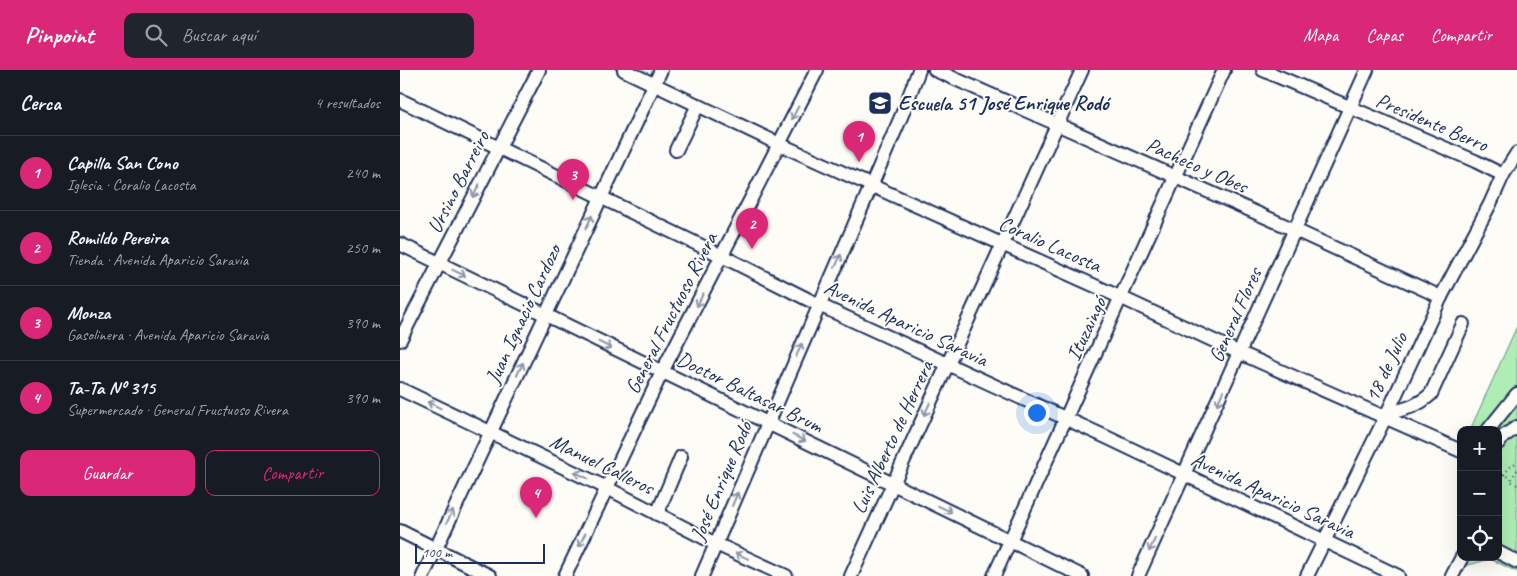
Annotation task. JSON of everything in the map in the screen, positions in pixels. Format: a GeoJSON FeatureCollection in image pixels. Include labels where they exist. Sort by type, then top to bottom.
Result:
{"type":"FeatureCollection","features":[{"type":"Feature","properties":{"kind":"street","name":"Ursino Barreiro"},"geometry":{"type":"LineString","coordinates":[[400,340],[539,70]]}},
{"type":"Feature","properties":{"kind":"street","name":"Coralio Lacosta"},"geometry":{"type":"LineString","coordinates":[[624,70],[871,186],[1003,244],[1240,353],[1386,415],[1457,449]]}},
{"type":"Feature","properties":{"kind":"street","name":"Juan Ignacio Cardozo"},"geometry":{"type":"LineString","coordinates":[[423,576],[661,70]]}},
{"type":"Feature","properties":{"kind":"street","name":"General Fructuoso Rivera"},"geometry":{"type":"LineString","coordinates":[[565,576],[662,372],[817,70]]}},
{"type":"Feature","properties":{"kind":"street","name":"José Enrique Rodó"},"geometry":{"type":"LineString","coordinates":[[702,576],[871,186],[919,70]]}},
{"type":"Feature","properties":{"kind":"street","name":"Pacheco y Obes"},"geometry":{"type":"LineString","coordinates":[[935,70],[1441,297]]}},
{"type":"Feature","properties":{"kind":"street","name":"Luis Alberto de Herrera"},"geometry":{"type":"LineString","coordinates":[[851,576],[1082,70]]}},
{"type":"Feature","properties":{"kind":"street","name":"Ituzaingó"},"geometry":{"type":"LineString","coordinates":[[994,576],[1224,70]]}},
{"type":"Feature","properties":{"kind":"street","name":"Presidente Berro"},"geometry":{"type":"LineString","coordinates":[[1263,70],[1475,161],[1503,175]]}},
{"type":"Feature","properties":{"kind":"street","name":"General Flores"},"geometry":{"type":"LineString","coordinates":[[1138,576],[1367,70]]}},
{"type":"Feature","properties":{"kind":"street","name":"Avenida Aparicio Saravia"},"geometry":{"type":"LineString","coordinates":[[400,100],[819,305],[1398,576]]}},
{"type":"Feature","properties":{"kind":"street"},"geometry":{"type":"LineString","coordinates":[[676,150],[698,105]]}},
{"type":"Feature","properties":{"kind":"street","name":"18 de Julio"},"geometry":{"type":"LineString","coordinates":[[1306,576],[1386,415],[1441,297],[1490,204],[1503,175],[1517,153]]}},
{"type":"Feature","properties":{"kind":"street","name":"Doctor Baltasar Brum"},"geometry":{"type":"LineString","coordinates":[[400,244],[544,316],[768,422],[1082,576]]}},
{"type":"Feature","properties":{"kind":"street"},"geometry":{"type":"LineString","coordinates":[[1386,415],[1405,410],[1423,401],[1431,394],[1463,324]]}},
{"type":"Feature","properties":{"kind":"street","name":"Manuel Calleros"},"geometry":{"type":"LineString","coordinates":[[400,389],[607,488],[716,544],[786,576]]}},
{"type":"Feature","properties":{"kind":"street"},"geometry":{"type":"LineString","coordinates":[[1491,426],[1517,394]]}},
{"type":"Feature","properties":{"kind":"street"},"geometry":{"type":"LineString","coordinates":[[1502,439],[1517,427]]}},
{"type":"Feature","properties":{"kind":"street"},"geometry":{"type":"LineString","coordinates":[[657,514],[681,457]]}},
{"type":"Feature","properties":{"kind":"street"},"geometry":{"type":"LineString","coordinates":[[400,531],[490,576]]}},
{"type":"Feature","properties":{"kind":"street"},"geometry":{"type":"LineString","coordinates":[[1502,554],[1517,562]]}},
{"type":"Feature","properties":{"kind":"street"},"geometry":{"type":"LineString","coordinates":[[1452,576],[1460,561]]}},
{"type":"Feature","properties":{"kind":"path"},"geometry":{"type":"LineString","coordinates":[[1512,478],[1504,475],[1517,462]]}},
{"type":"Feature","properties":{"kind":"path"},"geometry":{"type":"LineString","coordinates":[[1517,470],[1510,481],[1517,485]]}},
{"type":"Feature","properties":{"kind":"green space"},"geometry":{"type":"Polygon","coordinates":[[[1517,326],[1517,572],[1494,561],[1502,561],[1502,426],[1472,426],[1517,326]]]}},
{"type":"Feature","properties":{"kind":"green space"},"geometry":{"type":"Polygon","coordinates":[[[1467,561],[1483,561],[1465,566],[1467,561]]]}},
{"type":"Feature","properties":{"kind":"place","name":"Escuela 51 José Enrique Rodó"},"geometry":{"type":"Point","coordinates":[880,103]}},
{"type":"Feature","properties":{"kind":"place","name":"Capilla San Cono"},"geometry":{"type":"Point","coordinates":[859,162]}},
{"type":"Feature","properties":{"kind":"place","name":"Monza"},"geometry":{"type":"Point","coordinates":[573,200]}},
{"type":"Feature","properties":{"kind":"place","name":"Romildo Pereira"},"geometry":{"type":"Point","coordinates":[752,249]}},
{"type":"Feature","properties":{"kind":"place","name":"Ta-Ta Nº 315"},"geometry":{"type":"Point","coordinates":[536,518]}}]}
